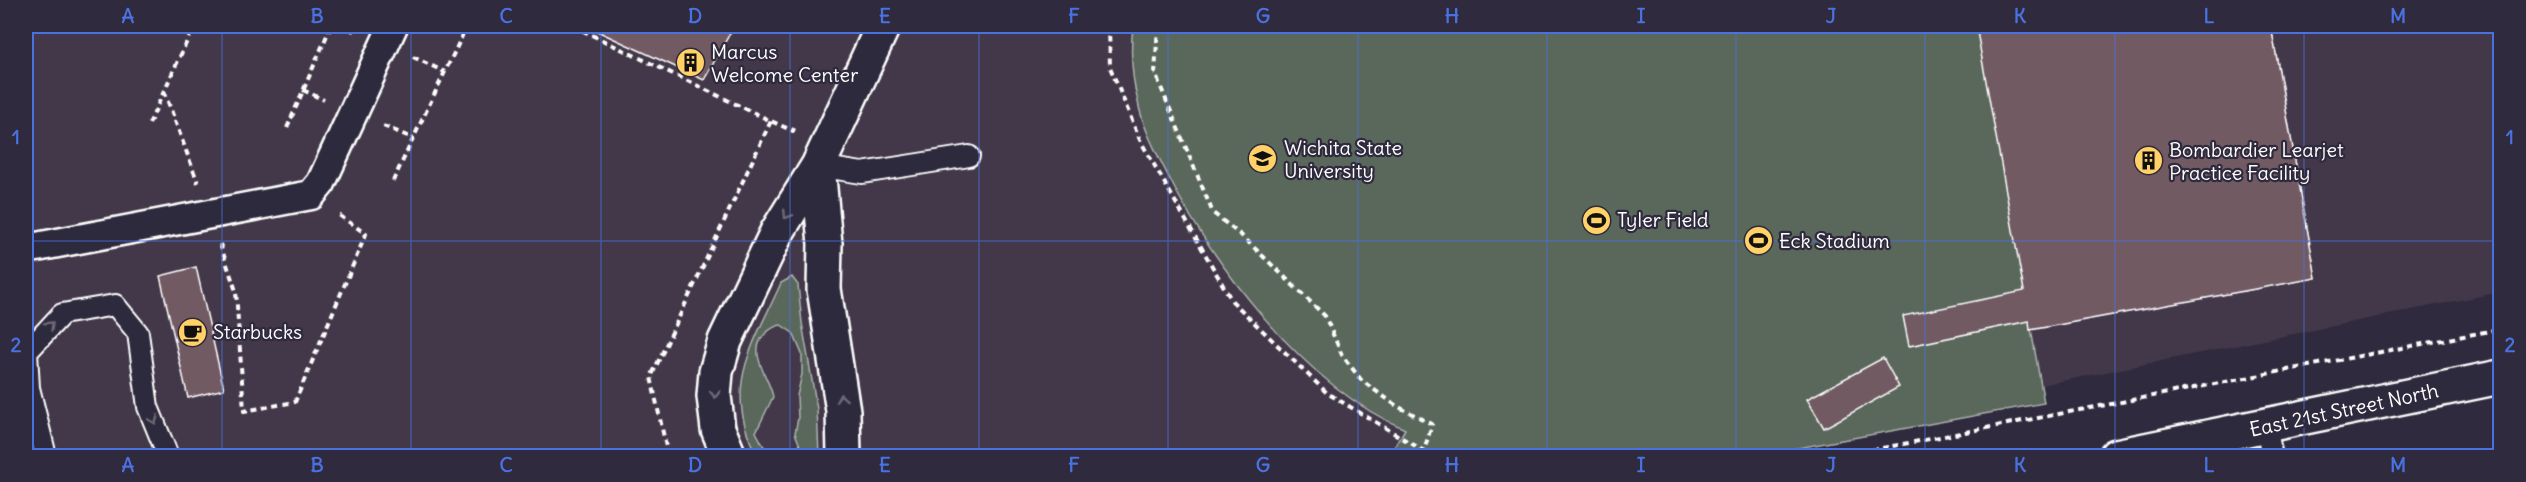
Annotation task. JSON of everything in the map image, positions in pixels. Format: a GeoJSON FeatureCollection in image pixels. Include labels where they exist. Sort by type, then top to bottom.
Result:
{"type":"FeatureCollection","features":[{"type":"Feature","properties":{"kind":"street"},"geometry":{"type":"LineString","coordinates":[[26,249],[312,195],[321,183],[393,26]]}},
{"type":"Feature","properties":{"kind":"street"},"geometry":{"type":"LineString","coordinates":[[729,456],[718,429],[715,409],[718,364],[732,325],[777,232],[818,166],[883,26]]}},
{"type":"Feature","properties":{"kind":"street"},"geometry":{"type":"LineString","coordinates":[[818,166],[825,244],[825,301],[843,411],[844,456]]}},
{"type":"Feature","properties":{"kind":"street","name":"East 21st Street North"},"geometry":{"type":"LineString","coordinates":[[2116,456],[2269,441],[2500,377]]}},
{"type":"Feature","properties":{"kind":"lane"},"geometry":{"type":"LineString","coordinates":[[818,166],[862,174],[969,156]]}},
{"type":"Feature","properties":{"kind":"lane"},"geometry":{"type":"LineString","coordinates":[[46,456],[29,388],[27,352],[62,314],[115,305],[138,333],[148,407],[168,456]]}},
{"type":"Feature","properties":{"kind":"path"},"geometry":{"type":"LineString","coordinates":[[149,124],[194,26]]}},
{"type":"Feature","properties":{"kind":"path"},"geometry":{"type":"LineString","coordinates":[[287,128],[331,26]]}},
{"type":"Feature","properties":{"kind":"path"},"geometry":{"type":"LineString","coordinates":[[573,26],[793,131],[797,122]]}},
{"type":"Feature","properties":{"kind":"path"},"geometry":{"type":"LineString","coordinates":[[1109,26],[1110,67],[1140,140],[1232,301],[1327,393],[1424,451]]}},
{"type":"Feature","properties":{"kind":"path"},"geometry":{"type":"LineString","coordinates":[[1158,26],[1155,73],[1213,213],[1242,236],[1325,316],[1342,355],[1362,381],[1398,406],[1432,424],[1424,451]]}},
{"type":"Feature","properties":{"kind":"path"},"geometry":{"type":"LineString","coordinates":[[393,181],[463,34]]}},
{"type":"Feature","properties":{"kind":"path"},"geometry":{"type":"LineString","coordinates":[[164,91],[236,291],[244,411],[295,402],[366,234],[312,195]]}},
{"type":"Feature","properties":{"kind":"path"},"geometry":{"type":"LineString","coordinates":[[668,456],[651,377],[771,121]]}},
{"type":"Feature","properties":{"kind":"path"},"geometry":{"type":"LineString","coordinates":[[26,288],[26,295]]}},
{"type":"Feature","properties":{"kind":"path"},"geometry":{"type":"LineString","coordinates":[[1841,456],[2500,329]]}},
{"type":"Feature","properties":{"kind":"path"},"geometry":{"type":"LineString","coordinates":[[1366,456],[1424,451]]}},
{"type":"Feature","properties":{"kind":"shaded area","name":"Wichita State University"},"geometry":{"type":"Polygon","coordinates":[[[26,26],[2500,26],[2500,292],[1693,456],[26,456],[26,26]]]}},
{"type":"Feature","properties":{"kind":"green space","name":"Eck Stadium"},"geometry":{"type":"Polygon","coordinates":[[[1133,26],[2271,26],[2316,278],[2031,329],[2044,403],[1755,456],[1389,456],[1405,429],[1368,410],[1331,384],[1296,352],[1234,280],[1206,241],[1183,203],[1152,143],[1140,110],[1132,64],[1133,26]]]}},
{"type":"Feature","properties":{"kind":"green space"},"geometry":{"type":"Polygon","coordinates":[[[792,277],[798,285],[802,323],[817,409],[819,456],[804,456],[795,433],[802,354],[793,333],[781,325],[765,334],[758,349],[758,357],[773,397],[756,432],[769,456],[757,456],[747,431],[742,409],[741,388],[745,367],[760,327],[781,283],[792,277]]]}},
{"type":"Feature","properties":{"kind":"building","name":"Marcus Welcome Center"},"geometry":{"type":"Polygon","coordinates":[[[586,26],[734,26],[704,80],[586,26]]]}},
{"type":"Feature","properties":{"kind":"building","name":"Bombardier Learjet Practice Facility"},"geometry":{"type":"Polygon","coordinates":[[[1976,26],[2271,26],[2316,278],[2030,330],[2029,321],[1909,346],[1903,316],[2024,291],[1976,26]]]}},
{"type":"Feature","properties":{"kind":"building","name":"Starbucks"},"geometry":{"type":"Polygon","coordinates":[[[196,267],[224,389],[188,398],[160,276],[196,267]]]}},
{"type":"Feature","properties":{"kind":"building"},"geometry":{"type":"Polygon","coordinates":[[[1883,358],[1899,387],[1824,428],[1807,399],[1883,358]]]}},
{"type":"Feature","properties":{"kind":"place","name":"Marcus Welcome Center"},"geometry":{"type":"Point","coordinates":[690,63]}},
{"type":"Feature","properties":{"kind":"place","name":"Wichita State University"},"geometry":{"type":"Point","coordinates":[1263,159]}},
{"type":"Feature","properties":{"kind":"place","name":"Bombardier Learjet Practice Facility"},"geometry":{"type":"Point","coordinates":[2148,161]}},
{"type":"Feature","properties":{"kind":"place","name":"Tyler Field"},"geometry":{"type":"Point","coordinates":[1596,220]}},
{"type":"Feature","properties":{"kind":"place","name":"Eck Stadium"},"geometry":{"type":"Point","coordinates":[1758,241]}},
{"type":"Feature","properties":{"kind":"place","name":"Starbucks"},"geometry":{"type":"Point","coordinates":[192,332]}}]}
